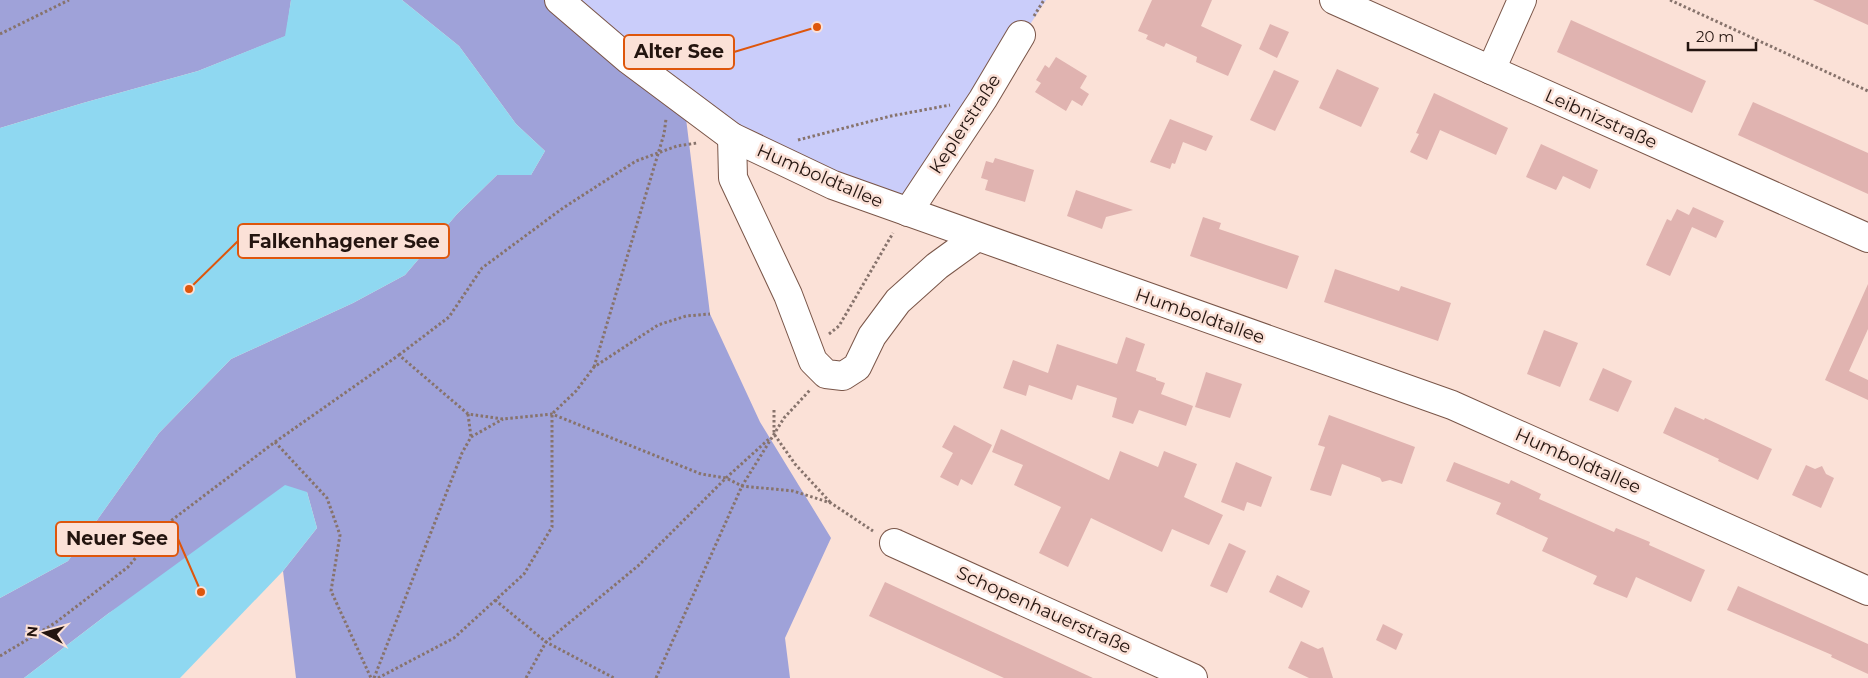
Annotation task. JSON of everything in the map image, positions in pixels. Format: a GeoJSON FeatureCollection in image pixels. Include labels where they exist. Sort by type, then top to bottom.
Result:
{"type":"FeatureCollection","features":[{"type":"Feature","properties":{"kind":"street","name":"Humboldtallee"},"geometry":{"type":"LineString","coordinates":[[559,0],[629,60],[732,137],[833,186],[1452,405],[1868,591]]}},
{"type":"Feature","properties":{"kind":"street","name":"Leibnizstraße"},"geometry":{"type":"LineString","coordinates":[[1334,0],[1868,238]]}},
{"type":"Feature","properties":{"kind":"street"},"geometry":{"type":"LineString","coordinates":[[1491,70],[1522,0]]}},
{"type":"Feature","properties":{"kind":"street","name":"Keplerstraße"},"geometry":{"type":"LineString","coordinates":[[908,212],[1022,35]]}},
{"type":"Feature","properties":{"kind":"street"},"geometry":{"type":"LineString","coordinates":[[732,137],[733,178],[788,295],[813,361],[826,374],[843,376],[858,367],[872,336],[898,301],[938,266],[977,237]]}},
{"type":"Feature","properties":{"kind":"street","name":"Schopenhauerstraße"},"geometry":{"type":"LineString","coordinates":[[894,543],[1193,678]]}},
{"type":"Feature","properties":{"kind":"path"},"geometry":{"type":"LineString","coordinates":[[0,34],[69,0]]}},
{"type":"Feature","properties":{"kind":"path"},"geometry":{"type":"LineString","coordinates":[[1670,0],[1868,90]]}},
{"type":"Feature","properties":{"kind":"path"},"geometry":{"type":"LineString","coordinates":[[791,140],[800,140],[891,116],[983,98]]}},
{"type":"Feature","properties":{"kind":"path"},"geometry":{"type":"LineString","coordinates":[[594,367],[664,134],[666,113]]}},
{"type":"Feature","properties":{"kind":"path"},"geometry":{"type":"LineString","coordinates":[[0,656],[55,623],[128,567],[160,529],[275,442],[399,355],[449,317],[482,268],[563,208],[636,161],[677,146],[732,137]]}},
{"type":"Feature","properties":{"kind":"path"},"geometry":{"type":"LineString","coordinates":[[809,349],[839,326],[898,225],[908,212]]}},
{"type":"Feature","properties":{"kind":"path"},"geometry":{"type":"LineString","coordinates":[[378,678],[454,638],[524,574],[552,527],[552,414],[576,391],[594,367],[658,325],[686,316],[710,314]]}},
{"type":"Feature","properties":{"kind":"path"},"geometry":{"type":"LineString","coordinates":[[399,355],[468,414],[503,419],[552,414],[701,474],[726,478],[742,486],[793,491],[831,503]]}},
{"type":"Feature","properties":{"kind":"path"},"geometry":{"type":"LineString","coordinates":[[656,678],[742,486],[784,418],[826,374]]}},
{"type":"Feature","properties":{"kind":"path"},"geometry":{"type":"LineString","coordinates":[[774,410],[774,434],[796,464],[831,503],[894,543]]}},
{"type":"Feature","properties":{"kind":"path"},"geometry":{"type":"LineString","coordinates":[[468,414],[471,436]]}},
{"type":"Feature","properties":{"kind":"path"},"geometry":{"type":"LineString","coordinates":[[373,678],[462,453],[471,436],[503,419]]}},
{"type":"Feature","properties":{"kind":"path"},"geometry":{"type":"LineString","coordinates":[[526,678],[546,642],[639,565],[726,478],[774,434]]}},
{"type":"Feature","properties":{"kind":"path"},"geometry":{"type":"LineString","coordinates":[[275,442],[327,498],[340,535],[331,591],[373,678]]}},
{"type":"Feature","properties":{"kind":"path"},"geometry":{"type":"LineString","coordinates":[[495,600],[546,642],[614,678]]}},
{"type":"Feature","properties":{"kind":"shaded area"},"geometry":{"type":"Polygon","coordinates":[[[0,0],[291,0],[286,36],[198,71],[0,128],[0,0]]]}},
{"type":"Feature","properties":{"kind":"shaded area"},"geometry":{"type":"Polygon","coordinates":[[[291,0],[402,0],[459,46],[516,124],[545,151],[531,175],[497,175],[457,214],[405,275],[353,303],[231,359],[159,433],[68,561],[0,598],[0,128],[198,71],[285,36],[291,0]]]}},
{"type":"Feature","properties":{"kind":"shaded area"},"geometry":{"type":"Polygon","coordinates":[[[402,0],[559,0],[684,102],[710,314],[760,422],[831,538],[785,638],[790,678],[296,678],[283,571],[317,528],[307,492],[109,613],[24,678],[0,678],[0,598],[68,561],[159,433],[231,359],[353,303],[405,275],[457,214],[497,175],[531,175],[545,151],[516,124],[459,46],[402,0]]]}},
{"type":"Feature","properties":{"kind":"shaded area"},"geometry":{"type":"Polygon","coordinates":[[[570,0],[1046,0],[908,212],[785,164],[570,0]]]}},
{"type":"Feature","properties":{"kind":"shaded area"},"geometry":{"type":"Polygon","coordinates":[[[285,485],[307,492],[317,528],[283,571],[180,678],[24,678],[109,613],[285,485]]]}},
{"type":"Feature","properties":{"kind":"building"},"geometry":{"type":"Polygon","coordinates":[[[1152,0],[1212,0],[1201,26],[1242,45],[1228,76],[1196,62],[1197,57],[1166,43],[1164,47],[1146,39],[1148,35],[1138,31],[1152,0]]]}},
{"type":"Feature","properties":{"kind":"building"},"geometry":{"type":"Polygon","coordinates":[[[1813,0],[1868,0],[1868,25],[1813,0]]]}},
{"type":"Feature","properties":{"kind":"building"},"geometry":{"type":"Polygon","coordinates":[[[1571,20],[1706,81],[1692,113],[1557,52],[1571,20]]]}},
{"type":"Feature","properties":{"kind":"building"},"geometry":{"type":"Polygon","coordinates":[[[1270,24],[1289,32],[1277,58],[1259,49],[1270,24]]]}},
{"type":"Feature","properties":{"kind":"building"},"geometry":{"type":"Polygon","coordinates":[[[1056,57],[1087,76],[1080,88],[1089,94],[1082,106],[1072,100],[1066,111],[1035,92],[1041,83],[1036,80],[1045,65],[1049,68],[1056,57]]]}},
{"type":"Feature","properties":{"kind":"building"},"geometry":{"type":"Polygon","coordinates":[[[1337,69],[1379,88],[1361,127],[1319,108],[1337,69]]]}},
{"type":"Feature","properties":{"kind":"building"},"geometry":{"type":"Polygon","coordinates":[[[1274,70],[1299,81],[1275,131],[1250,120],[1274,70]]]}},
{"type":"Feature","properties":{"kind":"building"},"geometry":{"type":"Polygon","coordinates":[[[1434,93],[1508,128],[1496,155],[1440,130],[1427,160],[1410,152],[1419,134],[1416,133],[1434,93]]]}},
{"type":"Feature","properties":{"kind":"building"},"geometry":{"type":"Polygon","coordinates":[[[1753,102],[1868,153],[1868,194],[1738,135],[1753,102]]]}},
{"type":"Feature","properties":{"kind":"building"},"geometry":{"type":"Polygon","coordinates":[[[1170,119],[1213,136],[1206,151],[1183,142],[1175,164],[1172,163],[1170,169],[1150,162],[1170,119]]]}},
{"type":"Feature","properties":{"kind":"building"},"geometry":{"type":"Polygon","coordinates":[[[1541,144],[1598,170],[1590,189],[1563,176],[1556,190],[1526,177],[1541,144]]]}},
{"type":"Feature","properties":{"kind":"building"},"geometry":{"type":"Polygon","coordinates":[[[995,158],[1034,170],[1025,202],[985,190],[988,180],[981,178],[986,161],[993,163],[995,158]]]}},
{"type":"Feature","properties":{"kind":"building"},"geometry":{"type":"Polygon","coordinates":[[[1076,190],[1133,210],[1106,217],[1102,229],[1067,216],[1076,190]]]}},
{"type":"Feature","properties":{"kind":"building"},"geometry":{"type":"Polygon","coordinates":[[[1693,207],[1724,221],[1716,238],[1692,227],[1670,276],[1646,265],[1667,219],[1671,221],[1677,209],[1689,215],[1693,207]]]}},
{"type":"Feature","properties":{"kind":"building"},"geometry":{"type":"Polygon","coordinates":[[[1203,217],[1221,223],[1219,229],[1299,256],[1287,289],[1190,256],[1203,217]]]}},
{"type":"Feature","properties":{"kind":"building"},"geometry":{"type":"Polygon","coordinates":[[[1335,269],[1399,291],[1401,286],[1451,303],[1438,341],[1324,302],[1335,269]]]}},
{"type":"Feature","properties":{"kind":"building"},"geometry":{"type":"Polygon","coordinates":[[[1868,284],[1868,329],[1849,371],[1868,380],[1868,400],[1825,380],[1868,284]]]}},
{"type":"Feature","properties":{"kind":"building"},"geometry":{"type":"Polygon","coordinates":[[[1544,330],[1578,343],[1560,387],[1527,374],[1544,330]]]}},
{"type":"Feature","properties":{"kind":"building"},"geometry":{"type":"Polygon","coordinates":[[[1126,337],[1145,344],[1136,371],[1165,383],[1161,394],[1193,406],[1186,426],[1139,410],[1133,424],[1112,417],[1117,398],[1077,385],[1072,400],[1029,385],[1026,396],[1003,388],[1013,360],[1048,373],[1057,344],[1117,364],[1126,337]]]}},
{"type":"Feature","properties":{"kind":"building"},"geometry":{"type":"Polygon","coordinates":[[[1603,368],[1632,381],[1618,412],[1589,400],[1603,368]]]}},
{"type":"Feature","properties":{"kind":"building"},"geometry":{"type":"Polygon","coordinates":[[[1206,372],[1242,384],[1230,418],[1195,407],[1206,372]]]}},
{"type":"Feature","properties":{"kind":"building"},"geometry":{"type":"Polygon","coordinates":[[[1675,407],[1704,420],[1705,418],[1772,449],[1758,480],[1718,461],[1719,459],[1663,433],[1675,407]]]}},
{"type":"Feature","properties":{"kind":"building"},"geometry":{"type":"Polygon","coordinates":[[[1329,415],[1415,447],[1402,484],[1390,480],[1382,482],[1380,478],[1342,464],[1331,496],[1310,490],[1325,447],[1318,445],[1329,415]]]}},
{"type":"Feature","properties":{"kind":"building"},"geometry":{"type":"Polygon","coordinates":[[[954,425],[992,445],[972,485],[961,479],[958,486],[940,477],[953,453],[942,447],[954,425]]]}},
{"type":"Feature","properties":{"kind":"building"},"geometry":{"type":"Polygon","coordinates":[[[1001,429],[1109,480],[1120,451],[1158,467],[1164,451],[1197,464],[1184,497],[1223,515],[1209,545],[1172,529],[1162,552],[1091,518],[1068,567],[1039,553],[1061,507],[1014,485],[1023,465],[992,452],[1001,429]]]}},
{"type":"Feature","properties":{"kind":"building"},"geometry":{"type":"Polygon","coordinates":[[[1236,462],[1272,477],[1261,507],[1247,502],[1244,511],[1221,502],[1236,462]]]}},
{"type":"Feature","properties":{"kind":"building"},"geometry":{"type":"Polygon","coordinates":[[[1454,462],[1509,484],[1511,480],[1541,494],[1539,499],[1614,532],[1616,528],[1650,542],[1649,545],[1705,570],[1691,602],[1636,577],[1627,598],[1593,584],[1597,576],[1542,551],[1548,538],[1496,514],[1501,503],[1446,481],[1454,462]]]}},
{"type":"Feature","properties":{"kind":"building"},"geometry":{"type":"Polygon","coordinates":[[[1806,465],[1815,469],[1822,466],[1826,474],[1834,478],[1821,508],[1792,495],[1806,465]]]}},
{"type":"Feature","properties":{"kind":"building"},"geometry":{"type":"Polygon","coordinates":[[[1229,543],[1246,551],[1227,593],[1210,586],[1229,543]]]}},
{"type":"Feature","properties":{"kind":"building"},"geometry":{"type":"Polygon","coordinates":[[[1277,575],[1310,591],[1302,608],[1269,592],[1277,575]]]}},
{"type":"Feature","properties":{"kind":"building"},"geometry":{"type":"Polygon","coordinates":[[[885,582],[1093,678],[1004,678],[869,616],[885,582]]]}},
{"type":"Feature","properties":{"kind":"building"},"geometry":{"type":"Polygon","coordinates":[[[1738,586],[1868,644],[1868,674],[1831,657],[1832,655],[1727,610],[1738,586]]]}},
{"type":"Feature","properties":{"kind":"building"},"geometry":{"type":"Polygon","coordinates":[[[1383,624],[1403,634],[1396,650],[1376,640],[1383,624]]]}},
{"type":"Feature","properties":{"kind":"building"},"geometry":{"type":"Polygon","coordinates":[[[1301,641],[1318,649],[1323,647],[1333,678],[1309,678],[1288,668],[1301,641]]]}},
{"type":"Feature","properties":{"kind":"place","name":"Alter See"},"geometry":{"type":"Point","coordinates":[817,27]}},
{"type":"Feature","properties":{"kind":"place","name":"Falkenhagener See"},"geometry":{"type":"Point","coordinates":[189,289]}},
{"type":"Feature","properties":{"kind":"place","name":"Neuer See"},"geometry":{"type":"Point","coordinates":[201,592]}}]}
